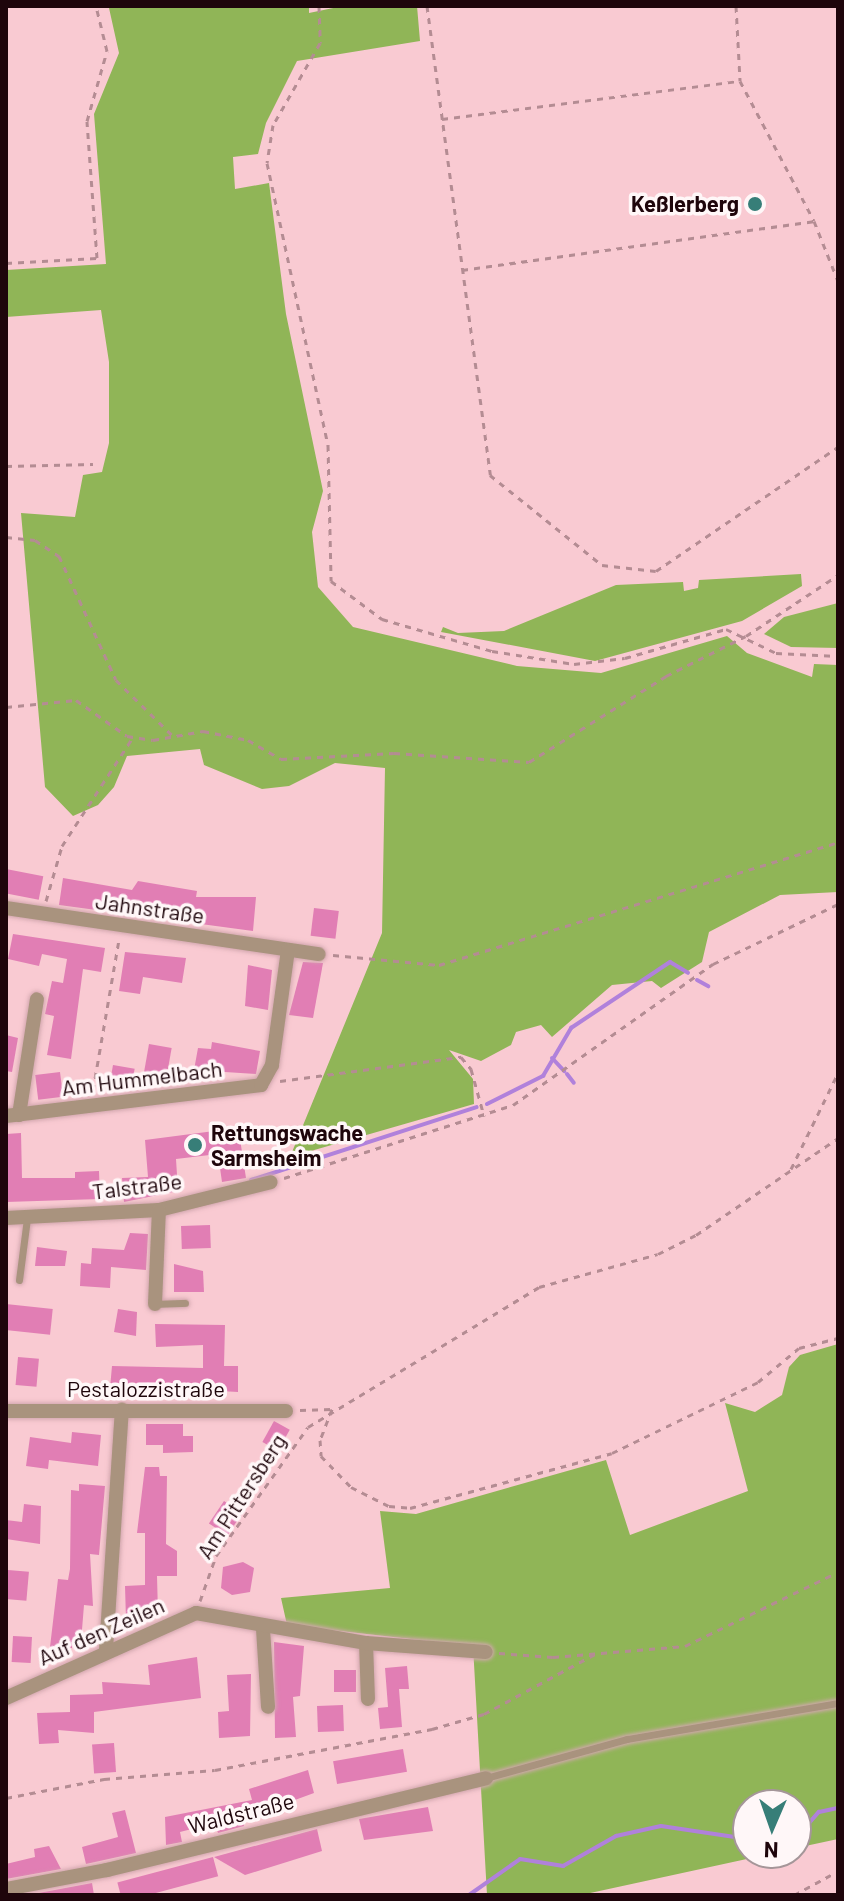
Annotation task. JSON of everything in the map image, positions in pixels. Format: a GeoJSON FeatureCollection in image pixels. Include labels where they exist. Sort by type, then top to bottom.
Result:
{"type":"FeatureCollection","features":[{"type":"Feature","properties":{"kind":"street","name":"Jahnstraße"},"geometry":{"type":"LineString","coordinates":[[6,908],[319,954]]}},
{"type":"Feature","properties":{"kind":"street"},"geometry":{"type":"LineString","coordinates":[[267,1078],[288,950]]}},
{"type":"Feature","properties":{"kind":"street","name":"Am Hummelbach"},"geometry":{"type":"LineString","coordinates":[[37,999],[12,1116],[252,1087],[267,1078]]}},
{"type":"Feature","properties":{"kind":"street","name":"Talstraße"},"geometry":{"type":"LineString","coordinates":[[6,1218],[159,1210],[271,1182]]}},
{"type":"Feature","properties":{"kind":"street"},"geometry":{"type":"LineString","coordinates":[[155,1304],[159,1210]]}},
{"type":"Feature","properties":{"kind":"street"},"geometry":{"type":"LineString","coordinates":[[106,1649],[122,1410]]}},
{"type":"Feature","properties":{"kind":"street","name":"Pestalozzistraße"},"geometry":{"type":"LineString","coordinates":[[6,1411],[286,1411]]}},
{"type":"Feature","properties":{"kind":"street","name":"Auf den Zeilen"},"geometry":{"type":"LineString","coordinates":[[6,1698],[106,1649],[196,1613],[263,1629],[366,1643],[486,1652]]}},
{"type":"Feature","properties":{"kind":"street"},"geometry":{"type":"LineString","coordinates":[[263,1629],[268,1707]]}},
{"type":"Feature","properties":{"kind":"street"},"geometry":{"type":"LineString","coordinates":[[366,1643],[368,1699]]}},
{"type":"Feature","properties":{"kind":"street","name":"Waldstraße"},"geometry":{"type":"LineString","coordinates":[[6,1889],[107,1870],[486,1778]]}},
{"type":"Feature","properties":{"kind":"lane"},"geometry":{"type":"LineString","coordinates":[[19,1280],[27,1218]]}},
{"type":"Feature","properties":{"kind":"lane"},"geometry":{"type":"LineString","coordinates":[[155,1304],[185,1303]]}},
{"type":"Feature","properties":{"kind":"lane"},"geometry":{"type":"LineString","coordinates":[[486,1778],[627,1739],[838,1703]]}},
{"type":"Feature","properties":{"kind":"path"},"geometry":{"type":"LineString","coordinates":[[6,263],[97,258],[87,121],[107,51],[96,6]]}},
{"type":"Feature","properties":{"kind":"path"},"geometry":{"type":"LineString","coordinates":[[319,6],[320,43],[273,125],[267,163],[328,445],[331,581],[382,619],[492,651],[574,664],[625,658],[726,629],[746,636],[753,647],[776,653],[838,656]]}},
{"type":"Feature","properties":{"kind":"path"},"geometry":{"type":"LineString","coordinates":[[427,6],[486,469],[537,518],[602,565],[656,571],[838,447]]}},
{"type":"Feature","properties":{"kind":"path"},"geometry":{"type":"LineString","coordinates":[[736,6],[740,81],[814,221],[838,281]]}},
{"type":"Feature","properties":{"kind":"path"},"geometry":{"type":"LineString","coordinates":[[441,119],[740,81]]}},
{"type":"Feature","properties":{"kind":"path"},"geometry":{"type":"LineString","coordinates":[[461,270],[814,221]]}},
{"type":"Feature","properties":{"kind":"path"},"geometry":{"type":"LineString","coordinates":[[6,466],[93,464]]}},
{"type":"Feature","properties":{"kind":"path"},"geometry":{"type":"LineString","coordinates":[[6,537],[35,540],[59,556],[116,680],[173,736]]}},
{"type":"Feature","properties":{"kind":"path"},"geometry":{"type":"LineString","coordinates":[[6,707],[76,700],[133,737],[173,736],[203,731],[248,740],[281,759],[394,753],[529,762],[666,676],[746,636],[838,575]]}},
{"type":"Feature","properties":{"kind":"path"},"geometry":{"type":"LineString","coordinates":[[44,914],[62,846],[133,737]]}},
{"type":"Feature","properties":{"kind":"path"},"geometry":{"type":"LineString","coordinates":[[319,954],[439,965],[838,842]]}},
{"type":"Feature","properties":{"kind":"path"},"geometry":{"type":"LineString","coordinates":[[271,1182],[484,1116],[537,1092],[713,964],[838,904]]}},
{"type":"Feature","properties":{"kind":"path"},"geometry":{"type":"LineString","coordinates":[[90,1106],[122,926]]}},
{"type":"Feature","properties":{"kind":"path"},"geometry":{"type":"LineString","coordinates":[[267,1078],[283,1082],[461,1057],[471,1069],[484,1116]]}},
{"type":"Feature","properties":{"kind":"path"},"geometry":{"type":"LineString","coordinates":[[791,1169],[838,1073]]}},
{"type":"Feature","properties":{"kind":"path","name":"Am Pittersberg"},"geometry":{"type":"LineString","coordinates":[[196,1613],[216,1556],[289,1447],[332,1409],[539,1287],[658,1254],[696,1235],[838,1138]]}},
{"type":"Feature","properties":{"kind":"path"},"geometry":{"type":"LineString","coordinates":[[286,1411],[332,1409],[321,1456],[351,1487],[389,1506],[410,1508],[612,1453],[758,1382],[799,1348],[838,1338]]}},
{"type":"Feature","properties":{"kind":"path"},"geometry":{"type":"LineString","coordinates":[[486,1652],[597,1653],[685,1646],[838,1572]]}},
{"type":"Feature","properties":{"kind":"path"},"geometry":{"type":"LineString","coordinates":[[6,1798],[75,1783],[215,1770],[432,1729],[484,1714],[597,1653]]}},
{"type":"Feature","properties":{"kind":"path"},"geometry":{"type":"LineString","coordinates":[[794,1895],[838,1871]]}},
{"type":"Feature","properties":{"kind":"green space"},"geometry":{"type":"Polygon","coordinates":[[[309,6],[309,13],[343,6],[417,6],[420,41],[297,61],[266,123],[258,154],[233,157],[235,189],[269,183],[286,314],[323,491],[312,532],[318,587],[353,627],[517,666],[601,673],[727,636],[747,653],[812,677],[814,664],[838,665],[838,892],[780,895],[709,932],[702,962],[661,988],[652,981],[612,985],[552,1037],[541,1025],[516,1032],[511,1045],[481,1061],[449,1050],[473,1079],[474,1104],[290,1157],[382,933],[385,768],[335,763],[289,786],[262,789],[204,765],[200,749],[127,756],[114,787],[98,805],[73,816],[45,787],[21,513],[75,517],[83,475],[102,472],[109,443],[109,362],[101,310],[6,317],[6,270],[106,264],[94,114],[119,53],[109,8],[309,6]]]}},
{"type":"Feature","properties":{"kind":"green space"},"geometry":{"type":"Polygon","coordinates":[[[801,574],[802,586],[742,621],[595,661],[441,632],[443,627],[458,633],[504,631],[616,585],[683,582],[684,591],[698,588],[699,580],[801,574]]]}},
{"type":"Feature","properties":{"kind":"green space"},"geometry":{"type":"Polygon","coordinates":[[[838,603],[838,648],[791,647],[764,634],[784,617],[838,603]]]}},
{"type":"Feature","properties":{"kind":"green space"},"geometry":{"type":"Polygon","coordinates":[[[838,1344],[838,1839],[812,1845],[812,1789],[732,1789],[732,1862],[581,1895],[487,1895],[473,1646],[287,1625],[281,1598],[390,1588],[380,1511],[416,1514],[606,1460],[630,1535],[748,1491],[725,1403],[755,1412],[782,1395],[789,1367],[800,1355],[838,1344]]]}},
{"type":"Feature","properties":{"kind":"building"},"geometry":{"type":"Polygon","coordinates":[[[6,869],[43,876],[39,900],[6,893],[6,869]]]}},
{"type":"Feature","properties":{"kind":"building"},"geometry":{"type":"Polygon","coordinates":[[[63,878],[132,890],[138,881],[197,891],[196,897],[256,897],[253,931],[59,905],[63,878]]]}},
{"type":"Feature","properties":{"kind":"building"},"geometry":{"type":"Polygon","coordinates":[[[314,908],[339,911],[335,939],[311,936],[314,908]]]}},
{"type":"Feature","properties":{"kind":"building"},"geometry":{"type":"Polygon","coordinates":[[[13,934],[105,948],[101,972],[83,969],[71,1059],[47,1055],[54,1016],[45,1014],[52,981],[63,983],[67,959],[42,954],[39,966],[8,959],[13,934]]]}},
{"type":"Feature","properties":{"kind":"building"},"geometry":{"type":"Polygon","coordinates":[[[125,952],[186,958],[182,983],[143,977],[140,994],[119,991],[125,952]]]}},
{"type":"Feature","properties":{"kind":"building"},"geometry":{"type":"Polygon","coordinates":[[[303,962],[323,963],[313,1018],[289,1015],[303,962]]]}},
{"type":"Feature","properties":{"kind":"building"},"geometry":{"type":"Polygon","coordinates":[[[248,965],[272,970],[268,1010],[245,1006],[248,965]]]}},
{"type":"Feature","properties":{"kind":"building"},"geometry":{"type":"Polygon","coordinates":[[[6,1035],[18,1038],[12,1072],[6,1071],[6,1035]]]}},
{"type":"Feature","properties":{"kind":"building"},"geometry":{"type":"Polygon","coordinates":[[[212,1042],[260,1051],[256,1074],[194,1070],[198,1048],[211,1049],[212,1042]]]}},
{"type":"Feature","properties":{"kind":"building"},"geometry":{"type":"Polygon","coordinates":[[[149,1044],[172,1048],[166,1081],[143,1077],[149,1044]]]}},
{"type":"Feature","properties":{"kind":"building"},"geometry":{"type":"Polygon","coordinates":[[[113,1065],[135,1069],[131,1088],[110,1084],[113,1065]]]}},
{"type":"Feature","properties":{"kind":"building"},"geometry":{"type":"Polygon","coordinates":[[[60,1072],[63,1097],[38,1100],[35,1075],[60,1072]]]}},
{"type":"Feature","properties":{"kind":"building"},"geometry":{"type":"Polygon","coordinates":[[[222,1130],[224,1141],[240,1139],[246,1178],[222,1182],[218,1154],[176,1159],[178,1191],[124,1202],[122,1178],[148,1177],[145,1140],[222,1130]]]}},
{"type":"Feature","properties":{"kind":"building"},"geometry":{"type":"Polygon","coordinates":[[[21,1133],[22,1178],[75,1178],[75,1172],[99,1171],[100,1199],[6,1202],[6,1134],[21,1133]]]}},
{"type":"Feature","properties":{"kind":"building"},"geometry":{"type":"Polygon","coordinates":[[[210,1225],[211,1248],[182,1249],[181,1226],[210,1225]]]}},
{"type":"Feature","properties":{"kind":"building"},"geometry":{"type":"Polygon","coordinates":[[[130,1233],[148,1234],[146,1270],[111,1267],[110,1288],[80,1286],[81,1263],[91,1264],[92,1248],[124,1250],[130,1233]]]}},
{"type":"Feature","properties":{"kind":"building"},"geometry":{"type":"Polygon","coordinates":[[[37,1247],[67,1251],[65,1266],[35,1266],[37,1247]]]}},
{"type":"Feature","properties":{"kind":"building"},"geometry":{"type":"Polygon","coordinates":[[[174,1264],[203,1271],[204,1292],[174,1292],[174,1264]]]}},
{"type":"Feature","properties":{"kind":"building"},"geometry":{"type":"Polygon","coordinates":[[[6,1304],[53,1309],[50,1335],[6,1330],[6,1304]]]}},
{"type":"Feature","properties":{"kind":"building"},"geometry":{"type":"Polygon","coordinates":[[[118,1309],[137,1312],[136,1336],[114,1332],[118,1309]]]}},
{"type":"Feature","properties":{"kind":"building"},"geometry":{"type":"Polygon","coordinates":[[[155,1324],[225,1325],[224,1366],[238,1366],[238,1392],[185,1389],[185,1397],[152,1396],[152,1391],[110,1388],[112,1366],[203,1368],[203,1345],[156,1347],[155,1324]]]}},
{"type":"Feature","properties":{"kind":"building"},"geometry":{"type":"Polygon","coordinates":[[[18,1357],[39,1359],[36,1387],[16,1385],[18,1357]]]}},
{"type":"Feature","properties":{"kind":"building"},"geometry":{"type":"Polygon","coordinates":[[[274,1421],[290,1430],[278,1451],[262,1442],[274,1421]]]}},
{"type":"Feature","properties":{"kind":"building"},"geometry":{"type":"Polygon","coordinates":[[[146,1424],[183,1424],[183,1436],[193,1436],[193,1452],[163,1453],[163,1445],[146,1445],[146,1424]]]}},
{"type":"Feature","properties":{"kind":"building"},"geometry":{"type":"Polygon","coordinates":[[[72,1432],[101,1435],[98,1466],[49,1460],[48,1469],[26,1466],[30,1437],[71,1443],[72,1432]]]}},
{"type":"Feature","properties":{"kind":"building"},"geometry":{"type":"Polygon","coordinates":[[[145,1467],[159,1467],[160,1476],[167,1476],[166,1544],[177,1551],[177,1576],[157,1576],[158,1613],[126,1620],[125,1586],[145,1585],[145,1533],[137,1533],[145,1467]]]}},
{"type":"Feature","properties":{"kind":"building"},"geometry":{"type":"Polygon","coordinates":[[[79,1484],[105,1486],[99,1555],[90,1554],[93,1606],[84,1605],[81,1642],[72,1641],[72,1648],[50,1647],[58,1579],[68,1580],[70,1569],[71,1490],[79,1491],[79,1484]]]}},
{"type":"Feature","properties":{"kind":"building"},"geometry":{"type":"Polygon","coordinates":[[[224,1501],[242,1513],[227,1536],[209,1523],[224,1501]]]}},
{"type":"Feature","properties":{"kind":"building"},"geometry":{"type":"Polygon","coordinates":[[[24,1504],[41,1506],[40,1544],[6,1539],[6,1520],[22,1522],[24,1504]]]}},
{"type":"Feature","properties":{"kind":"building"},"geometry":{"type":"Polygon","coordinates":[[[243,1562],[254,1568],[250,1592],[232,1595],[221,1588],[223,1567],[243,1562]]]}},
{"type":"Feature","properties":{"kind":"building"},"geometry":{"type":"Polygon","coordinates":[[[8,1570],[29,1572],[26,1601],[6,1599],[8,1570]]]}},
{"type":"Feature","properties":{"kind":"building"},"geometry":{"type":"Polygon","coordinates":[[[13,1636],[32,1637],[31,1663],[12,1662],[13,1636]]]}},
{"type":"Feature","properties":{"kind":"building"},"geometry":{"type":"Polygon","coordinates":[[[274,1642],[304,1646],[300,1696],[293,1697],[296,1737],[275,1738],[274,1642]]]}},
{"type":"Feature","properties":{"kind":"building"},"geometry":{"type":"Polygon","coordinates":[[[197,1657],[201,1698],[94,1712],[94,1733],[58,1730],[59,1743],[39,1744],[37,1713],[70,1712],[70,1695],[103,1694],[102,1682],[150,1685],[148,1665],[197,1657]]]}},
{"type":"Feature","properties":{"kind":"building"},"geometry":{"type":"Polygon","coordinates":[[[407,1666],[409,1689],[399,1689],[402,1727],[380,1729],[378,1708],[388,1707],[385,1668],[407,1666]]]}},
{"type":"Feature","properties":{"kind":"building"},"geometry":{"type":"Polygon","coordinates":[[[334,1670],[356,1670],[356,1692],[334,1692],[334,1670]]]}},
{"type":"Feature","properties":{"kind":"building"},"geometry":{"type":"Polygon","coordinates":[[[251,1674],[250,1736],[219,1738],[218,1712],[229,1711],[227,1675],[251,1674]]]}},
{"type":"Feature","properties":{"kind":"building"},"geometry":{"type":"Polygon","coordinates":[[[343,1705],[344,1731],[318,1732],[317,1706],[343,1705]]]}},
{"type":"Feature","properties":{"kind":"building"},"geometry":{"type":"Polygon","coordinates":[[[114,1743],[116,1772],[94,1773],[92,1745],[114,1743]]]}},
{"type":"Feature","properties":{"kind":"building"},"geometry":{"type":"Polygon","coordinates":[[[403,1749],[407,1772],[337,1784],[333,1761],[403,1749]]]}},
{"type":"Feature","properties":{"kind":"building"},"geometry":{"type":"Polygon","coordinates":[[[308,1770],[314,1793],[243,1819],[244,1826],[218,1833],[215,1823],[180,1832],[182,1842],[166,1845],[165,1817],[252,1800],[249,1789],[308,1770]]]}},
{"type":"Feature","properties":{"kind":"building"},"geometry":{"type":"Polygon","coordinates":[[[428,1807],[433,1831],[364,1840],[359,1819],[428,1807]]]}},
{"type":"Feature","properties":{"kind":"building"},"geometry":{"type":"Polygon","coordinates":[[[125,1810],[136,1853],[86,1864],[82,1847],[118,1837],[112,1813],[125,1810]]]}},
{"type":"Feature","properties":{"kind":"building"},"geometry":{"type":"Polygon","coordinates":[[[317,1829],[322,1851],[245,1875],[214,1857],[317,1829]]]}},
{"type":"Feature","properties":{"kind":"building"},"geometry":{"type":"Polygon","coordinates":[[[49,1846],[61,1869],[6,1879],[6,1864],[35,1857],[34,1849],[49,1846]]]}},
{"type":"Feature","properties":{"kind":"building"},"geometry":{"type":"Polygon","coordinates":[[[213,1857],[218,1876],[148,1895],[121,1895],[117,1883],[213,1857]]]}},
{"type":"Feature","properties":{"kind":"building"},"geometry":{"type":"Polygon","coordinates":[[[92,1883],[94,1895],[28,1895],[92,1883]]]}},
{"type":"Feature","properties":{"kind":"waterway"},"geometry":{"type":"LineString","coordinates":[[487,1104],[543,1076],[571,1028],[670,962],[688,973]]}},
{"type":"Feature","properties":{"kind":"waterway"},"geometry":{"type":"LineString","coordinates":[[697,980],[708,986]]}},
{"type":"Feature","properties":{"kind":"waterway"},"geometry":{"type":"LineString","coordinates":[[552,1058],[564,1071]]}},
{"type":"Feature","properties":{"kind":"waterway"},"geometry":{"type":"LineString","coordinates":[[567,1074],[574,1083]]}},
{"type":"Feature","properties":{"kind":"waterway"},"geometry":{"type":"LineString","coordinates":[[251,1180],[477,1107]]}},
{"type":"Feature","properties":{"kind":"waterway"},"geometry":{"type":"LineString","coordinates":[[812,1820],[819,1812],[838,1808]]}},
{"type":"Feature","properties":{"kind":"waterway"},"geometry":{"type":"LineString","coordinates":[[469,1895],[520,1859],[563,1866],[616,1836],[661,1826],[732,1837]]}},
{"type":"Feature","properties":{"kind":"place","name":"Keßlerberg"},"geometry":{"type":"Point","coordinates":[755,204]}},
{"type":"Feature","properties":{"kind":"place","name":"Rettungswache Sarmsheim"},"geometry":{"type":"Point","coordinates":[195,1145]}}]}
